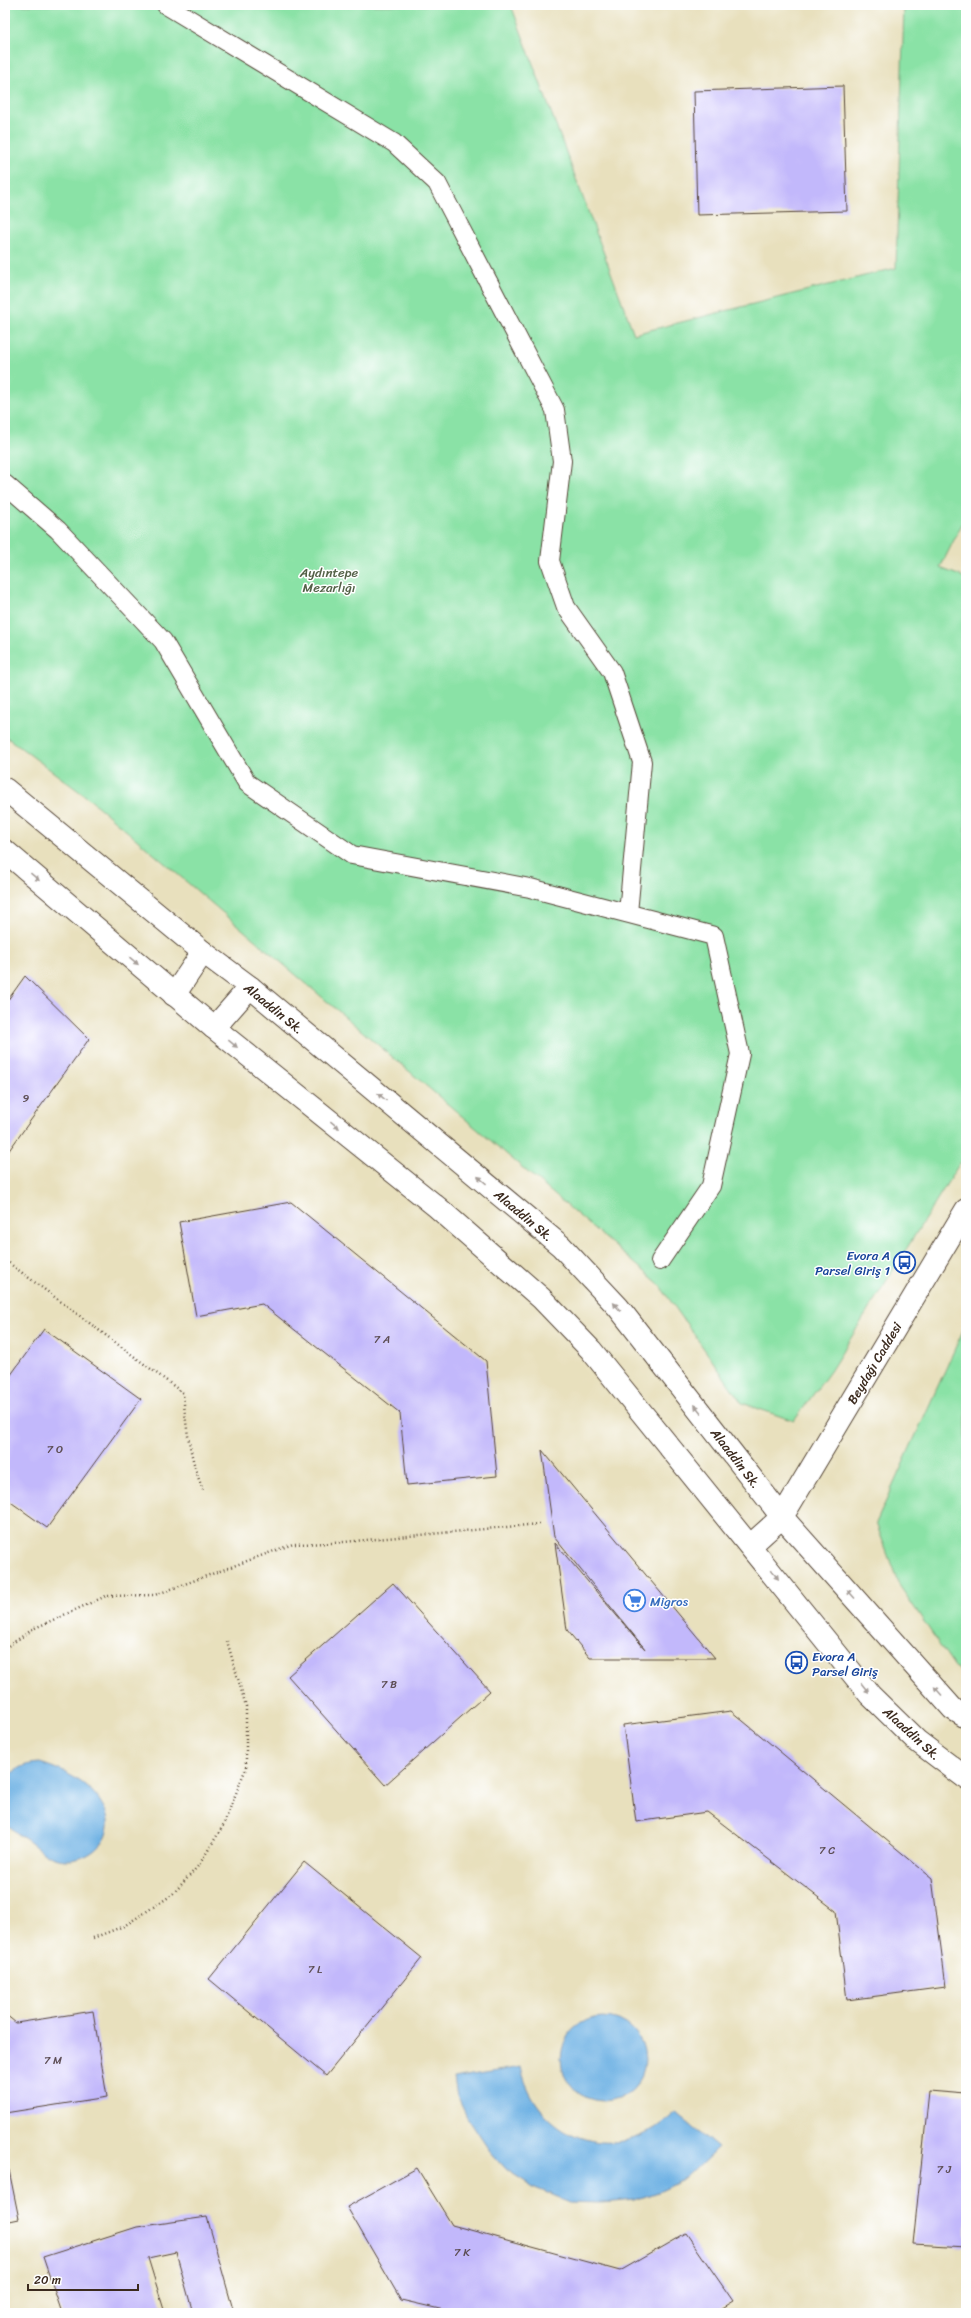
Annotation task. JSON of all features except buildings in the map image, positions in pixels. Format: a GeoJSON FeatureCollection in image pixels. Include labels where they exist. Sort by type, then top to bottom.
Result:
{"type":"FeatureCollection","features":[{"type":"Feature","properties":{"kind":"street","name":"Alaaddin Sk."},"geometry":{"type":"LineString","coordinates":[[5,789],[203,952],[250,987],[561,1246],[618,1307],[782,1517],[953,1709],[966,1717]]}},
{"type":"Feature","properties":{"kind":"street","name":"Alaaddin Sk."},"geometry":{"type":"LineString","coordinates":[[5,851],[214,1028],[437,1207],[541,1298],[591,1350],[751,1545],[870,1694],[917,1741],[966,1778]]}},
{"type":"Feature","properties":{"kind":"street"},"geometry":{"type":"LineString","coordinates":[[174,995],[203,952]]}},
{"type":"Feature","properties":{"kind":"street"},"geometry":{"type":"LineString","coordinates":[[214,1028],[250,987]]}},
{"type":"Feature","properties":{"kind":"street","name":"Beydağı Caddesi"},"geometry":{"type":"LineString","coordinates":[[751,1545],[782,1517],[966,1210]]}},
{"type":"Feature","properties":{"kind":"lane"},"geometry":{"type":"LineString","coordinates":[[166,5],[394,143],[437,183],[555,410],[562,461],[550,561],[566,607],[612,672],[642,762],[628,913]]}},
{"type":"Feature","properties":{"kind":"lane"},"geometry":{"type":"LineString","coordinates":[[5,484],[58,530],[163,640],[247,783],[352,855],[530,888],[714,936],[740,1054],[711,1186],[660,1261]]}},
{"type":"Feature","properties":{"kind":"path"},"geometry":{"type":"LineString","coordinates":[[9,1263],[183,1393],[185,1423],[194,1467],[203,1490]]}},
{"type":"Feature","properties":{"kind":"path"},"geometry":{"type":"LineString","coordinates":[[5,1648],[35,1628],[106,1596],[156,1594],[293,1544],[333,1543],[539,1524]]}},
{"type":"Feature","properties":{"kind":"path"},"geometry":{"type":"LineString","coordinates":[[93,1938],[124,1926],[172,1895],[199,1865],[223,1826],[246,1768],[246,1706],[227,1641]]}},
{"type":"Feature","properties":{"kind":"green space","name":"Aydıntepe Mezarlığı"},"geometry":{"type":"Polygon","coordinates":[[[5,5],[511,5],[634,334],[896,268],[904,5],[966,5],[966,516],[940,568],[966,578],[966,1153],[831,1370],[794,1421],[742,1403],[658,1283],[88,798],[5,736],[5,5]]]}},
{"type":"Feature","properties":{"kind":"green space"},"geometry":{"type":"Polygon","coordinates":[[[966,1324],[966,1673],[955,1667],[899,1585],[876,1523],[966,1324]]]}},
{"type":"Feature","properties":{"kind":"water"},"geometry":{"type":"Polygon","coordinates":[[[40,1763],[59,1770],[78,1780],[93,1793],[105,1810],[108,1821],[107,1832],[103,1841],[96,1849],[87,1855],[77,1859],[66,1860],[51,1857],[18,1834],[5,1819],[4,1800],[6,1780],[13,1772],[21,1767],[29,1764],[40,1763]]]}},
{"type":"Feature","properties":{"kind":"water"},"geometry":{"type":"Polygon","coordinates":[[[603,2017],[619,2020],[633,2029],[642,2043],[645,2059],[642,2075],[633,2089],[619,2098],[603,2101],[587,2098],[573,2089],[564,2075],[561,2059],[564,2043],[573,2029],[587,2020],[603,2017]]]}},
{"type":"Feature","properties":{"kind":"water"},"geometry":{"type":"Polygon","coordinates":[[[521,2067],[528,2088],[538,2106],[552,2121],[568,2132],[587,2139],[607,2142],[627,2140],[652,2130],[675,2112],[718,2148],[687,2178],[663,2190],[635,2200],[601,2203],[570,2202],[535,2188],[507,2170],[489,2150],[467,2117],[457,2096],[454,2078],[521,2067]]]}},
{"type":"Feature","properties":{"kind":"place","name":"Evora A Parsel Giriş 1"},"geometry":{"type":"Point","coordinates":[905,1262]}},
{"type":"Feature","properties":{"kind":"place","name":"Migros"},"geometry":{"type":"Point","coordinates":[634,1601]}},
{"type":"Feature","properties":{"kind":"place","name":"Evora A Parsel Giriş"},"geometry":{"type":"Point","coordinates":[796,1663]}}]}
